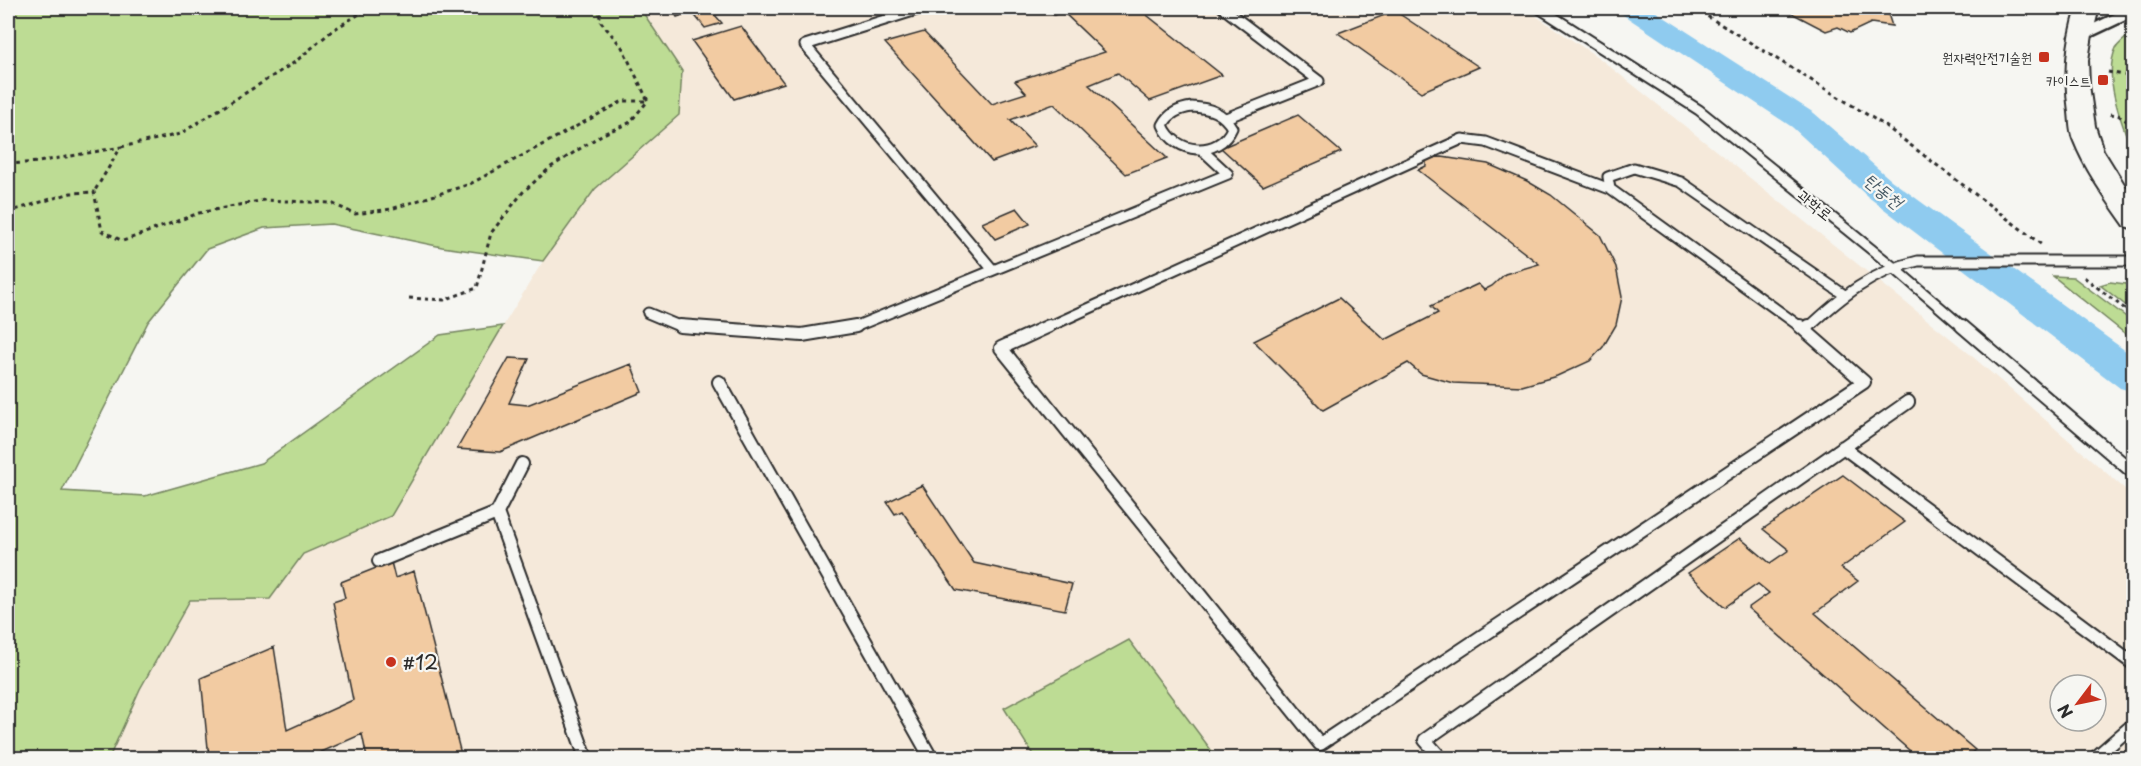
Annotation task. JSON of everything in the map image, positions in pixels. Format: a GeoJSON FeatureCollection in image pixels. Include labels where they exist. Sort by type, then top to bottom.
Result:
{"type":"FeatureCollection","features":[{"type":"Feature","properties":{"kind":"main road"},"geometry":{"type":"LineString","coordinates":[[2088,8],[2078,37],[2076,82],[2085,137],[2106,179],[2133,220]]}},
{"type":"Feature","properties":{"kind":"street"},"geometry":{"type":"LineString","coordinates":[[2078,37],[2133,10]]}},
{"type":"Feature","properties":{"kind":"lane"},"geometry":{"type":"LineString","coordinates":[[923,8],[806,45],[993,270]]}},
{"type":"Feature","properties":{"kind":"lane"},"geometry":{"type":"LineString","coordinates":[[1223,8],[1319,81],[1226,118]]}},
{"type":"Feature","properties":{"kind":"lane","name":"과학로"},"geometry":{"type":"LineString","coordinates":[[1539,8],[1699,110],[1892,266],[2133,473]]}},
{"type":"Feature","properties":{"kind":"lane"},"geometry":{"type":"LineString","coordinates":[[1192,107],[1215,111],[1226,118],[1232,128],[1227,140],[1211,148],[1201,149],[1178,145],[1170,139],[1163,125],[1166,119],[1181,109],[1192,107]]}},
{"type":"Feature","properties":{"kind":"lane"},"geometry":{"type":"LineString","coordinates":[[1462,139],[1486,142],[1610,189],[1805,330],[1864,382],[1320,744],[1001,348],[1462,139]]}},
{"type":"Feature","properties":{"kind":"lane"},"geometry":{"type":"LineString","coordinates":[[648,313],[679,326],[802,335],[849,329],[1228,174],[1201,149]]}},
{"type":"Feature","properties":{"kind":"lane"},"geometry":{"type":"LineString","coordinates":[[1610,189],[1608,177],[1634,168],[1681,182],[1843,294]]}},
{"type":"Feature","properties":{"kind":"lane"},"geometry":{"type":"LineString","coordinates":[[1805,330],[1843,294],[1892,266],[1918,261],[2133,261]]}},
{"type":"Feature","properties":{"kind":"lane"},"geometry":{"type":"LineString","coordinates":[[719,382],[931,759]]}},
{"type":"Feature","properties":{"kind":"lane"},"geometry":{"type":"LineString","coordinates":[[1441,759],[1425,740],[1908,402]]}},
{"type":"Feature","properties":{"kind":"lane"},"geometry":{"type":"LineString","coordinates":[[1844,447],[2133,664]]}},
{"type":"Feature","properties":{"kind":"lane"},"geometry":{"type":"LineString","coordinates":[[379,561],[497,513],[522,464]]}},
{"type":"Feature","properties":{"kind":"lane"},"geometry":{"type":"LineString","coordinates":[[497,513],[586,759]]}},
{"type":"Feature","properties":{"kind":"lane"},"geometry":{"type":"LineString","coordinates":[[2095,759],[2133,724]]}},
{"type":"Feature","properties":{"kind":"path"},"geometry":{"type":"LineString","coordinates":[[359,8],[361,13]]}},
{"type":"Feature","properties":{"kind":"path"},"geometry":{"type":"LineString","coordinates":[[8,164],[38,162],[180,134],[295,62],[333,30],[361,13],[386,8]]}},
{"type":"Feature","properties":{"kind":"path"},"geometry":{"type":"LineString","coordinates":[[598,8],[601,22],[622,47],[648,101]]}},
{"type":"Feature","properties":{"kind":"path"},"geometry":{"type":"LineString","coordinates":[[1694,8],[1884,125],[2044,247]]}},
{"type":"Feature","properties":{"kind":"path"},"geometry":{"type":"LineString","coordinates":[[2108,72],[2133,78]]}},
{"type":"Feature","properties":{"kind":"path"},"geometry":{"type":"LineString","coordinates":[[121,147],[94,192],[102,231],[123,241],[199,213],[264,200],[331,203],[356,214],[391,209],[470,184],[623,101],[648,101]]}},
{"type":"Feature","properties":{"kind":"path"},"geometry":{"type":"LineString","coordinates":[[409,298],[444,300],[477,288],[491,233],[523,192],[551,167],[603,134],[628,123],[648,101]]}},
{"type":"Feature","properties":{"kind":"path"},"geometry":{"type":"LineString","coordinates":[[2110,114],[2118,116],[2133,126]]}},
{"type":"Feature","properties":{"kind":"path"},"geometry":{"type":"LineString","coordinates":[[8,212],[71,193],[94,192]]}},
{"type":"Feature","properties":{"kind":"path"},"geometry":{"type":"LineString","coordinates":[[2087,279],[2133,316]]}},
{"type":"Feature","properties":{"kind":"shaded area"},"geometry":{"type":"Polygon","coordinates":[[[640,8],[1524,8],[1599,58],[1965,350],[2133,496],[2133,758],[109,758],[140,689],[190,600],[270,599],[303,554],[391,516],[543,261],[595,189],[679,115],[682,71],[640,8]]]}},
{"type":"Feature","properties":{"kind":"green space"},"geometry":{"type":"Polygon","coordinates":[[[8,8],[640,8],[682,71],[679,115],[595,189],[543,261],[442,247],[331,224],[264,228],[207,249],[148,322],[62,491],[145,496],[261,463],[440,335],[503,326],[391,516],[303,554],[270,599],[190,600],[140,689],[109,758],[8,758],[8,8]]]}},
{"type":"Feature","properties":{"kind":"green space"},"geometry":{"type":"Polygon","coordinates":[[[2133,32],[2133,153],[2116,101],[2111,73],[2116,48],[2133,32]]]}},
{"type":"Feature","properties":{"kind":"green space"},"geometry":{"type":"Polygon","coordinates":[[[2053,276],[2073,277],[2133,322],[2133,340],[2053,276]]]}},
{"type":"Feature","properties":{"kind":"green space"},"geometry":{"type":"Polygon","coordinates":[[[2110,282],[2133,285],[2133,311],[2100,285],[2110,282]]]}},
{"type":"Feature","properties":{"kind":"green space"},"geometry":{"type":"Polygon","coordinates":[[[1129,640],[1217,758],[1035,758],[1004,708],[1129,640]]]}},
{"type":"Feature","properties":{"kind":"building"},"geometry":{"type":"Polygon","coordinates":[[[672,8],[728,8],[730,10],[715,15],[722,23],[705,28],[692,12],[677,17],[672,8]]]}},
{"type":"Feature","properties":{"kind":"building"},"geometry":{"type":"Polygon","coordinates":[[[1046,8],[1138,8],[1222,75],[1150,101],[1118,73],[1089,85],[1167,158],[1126,174],[1054,104],[1010,120],[1035,146],[992,162],[885,43],[924,32],[992,104],[1026,93],[1015,81],[1105,52],[1062,11],[1054,15],[1046,8]]]}},
{"type":"Feature","properties":{"kind":"building"},"geometry":{"type":"Polygon","coordinates":[[[1782,8],[1899,9],[1888,14],[1892,26],[1871,23],[1850,33],[1838,27],[1826,31],[1782,8]]]}},
{"type":"Feature","properties":{"kind":"building"},"geometry":{"type":"Polygon","coordinates":[[[1395,11],[1479,67],[1421,92],[1338,33],[1395,11]]]}},
{"type":"Feature","properties":{"kind":"building"},"geometry":{"type":"Polygon","coordinates":[[[741,26],[784,83],[734,99],[692,41],[741,26]]]}},
{"type":"Feature","properties":{"kind":"building"},"geometry":{"type":"Polygon","coordinates":[[[1298,115],[1341,152],[1263,186],[1221,148],[1298,115]]]}},
{"type":"Feature","properties":{"kind":"building"},"geometry":{"type":"Polygon","coordinates":[[[1442,157],[1488,164],[1527,181],[1551,195],[1600,235],[1616,267],[1622,297],[1616,325],[1603,347],[1590,361],[1557,376],[1522,386],[1453,383],[1421,374],[1408,363],[1323,410],[1254,341],[1339,298],[1385,340],[1438,313],[1431,306],[1478,284],[1484,290],[1505,274],[1539,264],[1418,170],[1426,166],[1426,158],[1442,157]]]}},
{"type":"Feature","properties":{"kind":"building"},"geometry":{"type":"Polygon","coordinates":[[[1017,208],[1030,224],[995,239],[982,223],[1017,208]]]}},
{"type":"Feature","properties":{"kind":"building"},"geometry":{"type":"Polygon","coordinates":[[[509,358],[529,359],[509,403],[527,405],[631,364],[642,392],[500,452],[457,449],[509,358]]]}},
{"type":"Feature","properties":{"kind":"building"},"geometry":{"type":"Polygon","coordinates":[[[1843,475],[1905,522],[1841,568],[1858,581],[1815,613],[1975,750],[1965,758],[1947,758],[1937,750],[1926,758],[1918,758],[1748,608],[1769,593],[1758,584],[1725,607],[1688,573],[1740,538],[1770,563],[1789,550],[1763,529],[1843,475]]]}},
{"type":"Feature","properties":{"kind":"building"},"geometry":{"type":"Polygon","coordinates":[[[922,485],[974,563],[1072,584],[1065,610],[956,590],[902,511],[895,514],[887,502],[922,485]]]}},
{"type":"Feature","properties":{"kind":"building","name":"#12"},"geometry":{"type":"Polygon","coordinates":[[[391,562],[395,578],[414,571],[462,758],[367,758],[362,734],[308,758],[209,758],[201,678],[274,647],[287,730],[353,700],[333,602],[345,598],[341,582],[391,562]]]}},
{"type":"Feature","properties":{"kind":"waterway","name":"탄동천"},"geometry":{"type":"LineString","coordinates":[[1632,8],[1803,120],[1879,188],[2134,378]]}},
{"type":"Feature","properties":{"kind":"place","name":"원자력안전기술원"},"geometry":{"type":"Point","coordinates":[2044,57]}},
{"type":"Feature","properties":{"kind":"place","name":"카이스트"},"geometry":{"type":"Point","coordinates":[2103,80]}},
{"type":"Feature","properties":{"kind":"place","name":"#12"},"geometry":{"type":"Point","coordinates":[391,662]}}]}
